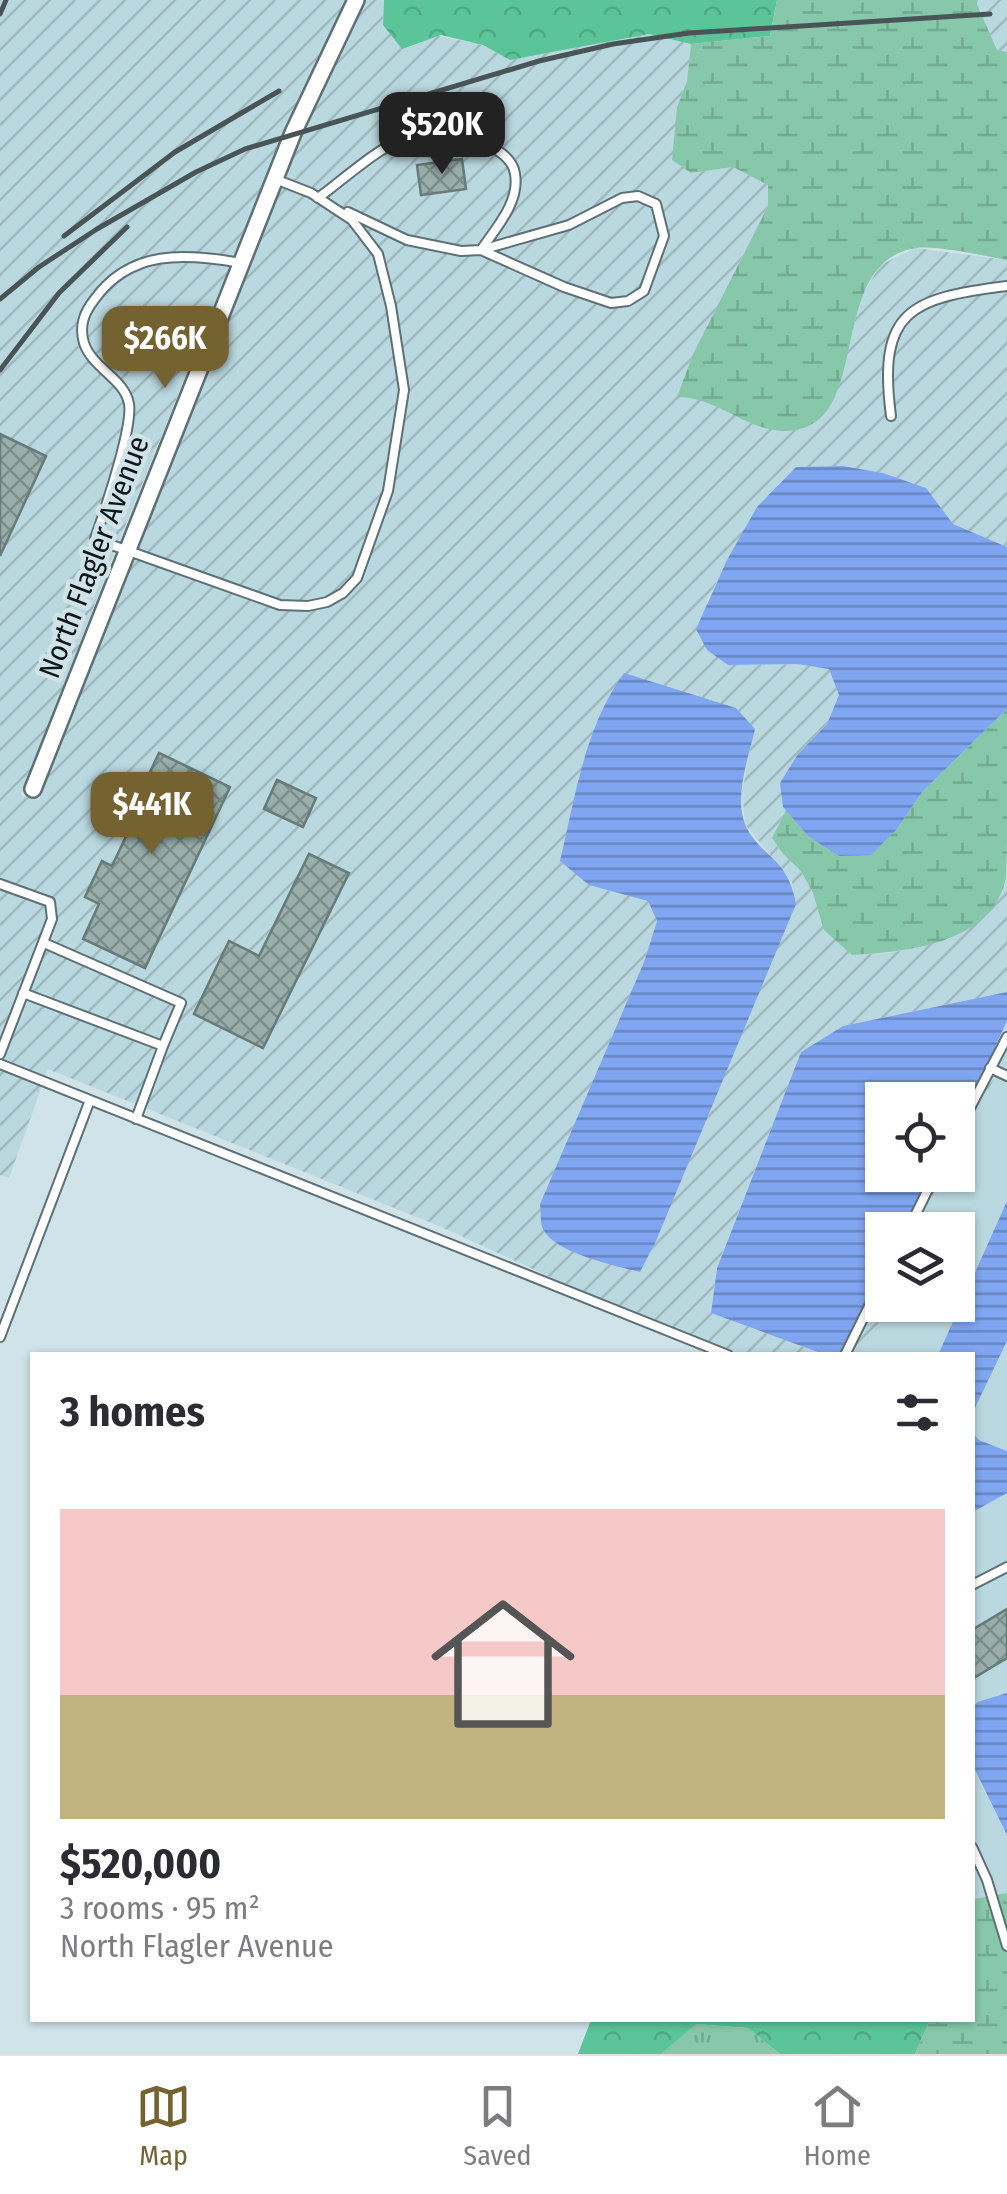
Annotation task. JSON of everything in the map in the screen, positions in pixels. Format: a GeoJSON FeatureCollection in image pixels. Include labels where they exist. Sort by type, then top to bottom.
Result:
{"type":"FeatureCollection","features":[{"type":"Feature","properties":{"kind":"street","name":"North Flagler Avenue"},"geometry":{"type":"LineString","coordinates":[[33,789],[275,179],[352,8]]}},
{"type":"Feature","properties":{"kind":"lane"},"geometry":{"type":"LineString","coordinates":[[318,198],[390,147],[416,134],[448,133],[480,141],[510,160],[516,174],[513,201],[481,250]]}},
{"type":"Feature","properties":{"kind":"lane"},"geometry":{"type":"LineString","coordinates":[[275,179],[408,240],[460,251],[481,250],[569,224],[622,198],[638,196],[656,204],[664,236],[644,292],[611,304],[564,288],[481,250]]}},
{"type":"Feature","properties":{"kind":"lane"},"geometry":{"type":"LineString","coordinates":[[241,263],[174,256],[134,264],[122,270],[97,295],[85,314],[82,330],[90,356],[125,392],[129,402],[127,428],[96,539],[280,604],[308,606],[327,602],[357,578],[388,491],[404,390],[391,306],[378,254],[352,220],[318,198]]}},
{"type":"Feature","properties":{"kind":"lane"},"geometry":{"type":"LineString","coordinates":[[891,416],[885,374],[896,328],[908,315],[940,296],[1007,286]]}},
{"type":"Feature","properties":{"kind":"lane"},"geometry":{"type":"LineString","coordinates":[[0,884],[50,902],[52,919],[0,1054]]}},
{"type":"Feature","properties":{"kind":"lane"},"geometry":{"type":"LineString","coordinates":[[44,943],[181,1002],[136,1118]]}},
{"type":"Feature","properties":{"kind":"lane"},"geometry":{"type":"LineString","coordinates":[[23,994],[163,1046]]}},
{"type":"Feature","properties":{"kind":"lane"},"geometry":{"type":"LineString","coordinates":[[975,1098],[1007,1037]]}},
{"type":"Feature","properties":{"kind":"lane"},"geometry":{"type":"LineString","coordinates":[[0,1064],[721,1352]]}},
{"type":"Feature","properties":{"kind":"lane"},"geometry":{"type":"LineString","coordinates":[[990,1068],[1007,1076]]}},
{"type":"Feature","properties":{"kind":"lane"},"geometry":{"type":"LineString","coordinates":[[0,1337],[90,1100]]}},
{"type":"Feature","properties":{"kind":"lane"},"geometry":{"type":"LineString","coordinates":[[846,1352],[865,1314]]}},
{"type":"Feature","properties":{"kind":"lane"},"geometry":{"type":"LineString","coordinates":[[975,1583],[1007,1567]]}},
{"type":"Feature","properties":{"kind":"lane"},"geometry":{"type":"LineString","coordinates":[[975,1854],[1007,1946]]}},
{"type":"Feature","properties":{"kind":"shaded area"},"geometry":{"type":"Polygon","coordinates":[[[0,0],[384,0],[383,25],[483,45],[510,60],[649,34],[691,44],[687,81],[677,107],[691,173],[733,167],[768,185],[768,206],[693,354],[678,396],[696,396],[733,414],[851,334],[862,296],[880,265],[915,248],[1007,260],[1007,547],[953,525],[925,488],[883,473],[844,466],[796,467],[757,507],[706,602],[728,665],[797,664],[829,669],[839,695],[827,724],[798,754],[783,807],[786,810],[772,838],[801,871],[825,930],[852,955],[927,945],[1005,884],[1007,876],[1007,992],[843,1026],[801,1052],[717,1267],[711,1313],[818,1352],[714,1352],[439,1226],[48,1069],[9,1178],[0,1175],[0,0]],[[345,4],[284,130],[21,796],[39,800],[302,136],[362,10],[345,4]],[[754,728],[589,885],[649,901],[657,921],[644,962],[540,1204],[543,1229],[796,904],[792,882],[745,824],[742,792],[754,728]]]}},
{"type":"Feature","properties":{"kind":"shaded area"},"geometry":{"type":"Polygon","coordinates":[[[978,0],[1007,0],[1007,52],[997,50],[978,0]]]}},
{"type":"Feature","properties":{"kind":"shaded area"},"geometry":{"type":"Polygon","coordinates":[[[1007,1021],[1007,1050],[975,1120],[975,1090],[1007,1021]]]}},
{"type":"Feature","properties":{"kind":"shaded area"},"geometry":{"type":"Polygon","coordinates":[[[1007,1050],[1007,1201],[975,1272],[975,1212],[932,1212],[941,1192],[975,1192],[975,1120],[1007,1050]]]}},
{"type":"Feature","properties":{"kind":"shaded area"},"geometry":{"type":"Polygon","coordinates":[[[927,1192],[941,1192],[932,1212],[918,1212],[927,1192]]]}},
{"type":"Feature","properties":{"kind":"shaded area"},"geometry":{"type":"Polygon","coordinates":[[[866,1322],[881,1322],[867,1352],[843,1352],[858,1339],[866,1322]]]}},
{"type":"Feature","properties":{"kind":"shaded area"},"geometry":{"type":"Polygon","coordinates":[[[881,1322],[953,1322],[939,1352],[867,1352],[881,1322]]]}},
{"type":"Feature","properties":{"kind":"shaded area"},"geometry":{"type":"Polygon","coordinates":[[[1007,1341],[1007,1451],[975,1435],[975,1406],[1007,1341]]]}},
{"type":"Feature","properties":{"kind":"shaded area"},"geometry":{"type":"Polygon","coordinates":[[[1007,1493],[1007,1693],[975,1706],[975,1511],[1007,1493]]]}},
{"type":"Feature","properties":{"kind":"shaded area"},"geometry":{"type":"Polygon","coordinates":[[[975,1772],[1007,1835],[1007,1893],[975,1899],[975,1772]]]}},
{"type":"Feature","properties":{"kind":"green space"},"geometry":{"type":"Polygon","coordinates":[[[384,0],[777,0],[770,36],[691,44],[649,34],[510,60],[483,45],[441,35],[402,49],[383,25],[384,0]]]}},
{"type":"Feature","properties":{"kind":"green space"},"geometry":{"type":"Polygon","coordinates":[[[777,0],[978,0],[997,50],[1007,52],[1007,260],[925,247],[888,259],[870,280],[859,307],[836,396],[822,417],[800,429],[784,431],[753,424],[708,403],[677,397],[693,354],[768,206],[768,185],[733,167],[691,173],[672,160],[677,107],[687,81],[691,44],[770,36],[777,0]]]}},
{"type":"Feature","properties":{"kind":"green space"},"geometry":{"type":"Polygon","coordinates":[[[1007,709],[1006,878],[998,900],[984,917],[944,940],[897,951],[852,955],[824,930],[813,893],[801,871],[772,838],[786,810],[808,836],[897,829],[923,791],[1007,709]]]}},
{"type":"Feature","properties":{"kind":"green space"},"geometry":{"type":"Polygon","coordinates":[[[1007,1893],[1007,2054],[915,2054],[929,2022],[975,2022],[975,1899],[1007,1893]]]}},
{"type":"Feature","properties":{"kind":"green space"},"geometry":{"type":"Polygon","coordinates":[[[590,2022],[929,2022],[915,2054],[780,2054],[748,2028],[696,2024],[661,2054],[578,2054],[590,2022]]]}},
{"type":"Feature","properties":{"kind":"green space"},"geometry":{"type":"Polygon","coordinates":[[[695,2024],[748,2028],[780,2054],[661,2054],[695,2024]]]}},
{"type":"Feature","properties":{"kind":"water"},"geometry":{"type":"Polygon","coordinates":[[[843,466],[883,473],[926,488],[953,524],[1007,547],[1007,709],[923,791],[897,829],[871,855],[839,856],[808,836],[783,807],[780,783],[798,754],[827,724],[839,695],[829,669],[797,664],[728,665],[707,650],[696,629],[727,560],[757,507],[796,467],[843,466]]]}},
{"type":"Feature","properties":{"kind":"water"},"geometry":{"type":"Polygon","coordinates":[[[624,673],[736,708],[755,729],[744,776],[742,813],[751,835],[787,876],[796,904],[640,1272],[559,1245],[543,1229],[540,1204],[644,962],[657,921],[648,901],[589,885],[560,861],[591,739],[624,673]]]}},
{"type":"Feature","properties":{"kind":"water"},"geometry":{"type":"Polygon","coordinates":[[[1007,992],[1007,1021],[975,1090],[975,1082],[865,1082],[865,1192],[927,1192],[918,1212],[865,1212],[866,1322],[858,1339],[843,1352],[818,1352],[711,1313],[717,1268],[801,1052],[843,1026],[1007,992]]]}},
{"type":"Feature","properties":{"kind":"water"},"geometry":{"type":"Polygon","coordinates":[[[1007,1201],[1007,1341],[975,1408],[975,1352],[939,1352],[953,1322],[975,1322],[975,1272],[1007,1201]]]}},
{"type":"Feature","properties":{"kind":"water"},"geometry":{"type":"Polygon","coordinates":[[[975,1435],[1007,1451],[1007,1493],[975,1511],[975,1435]]]}},
{"type":"Feature","properties":{"kind":"water"},"geometry":{"type":"Polygon","coordinates":[[[1007,1693],[1007,1835],[975,1770],[977,1702],[1007,1693]]]}},
{"type":"Feature","properties":{"kind":"building"},"geometry":{"type":"Polygon","coordinates":[[[462,159],[466,189],[421,195],[417,165],[462,159]]]}},
{"type":"Feature","properties":{"kind":"building"},"geometry":{"type":"Polygon","coordinates":[[[0,434],[46,456],[0,556],[0,434]]]}},
{"type":"Feature","properties":{"kind":"building"},"geometry":{"type":"Polygon","coordinates":[[[159,753],[230,787],[145,968],[83,939],[99,904],[85,897],[102,861],[112,866],[129,830],[106,819],[122,785],[140,793],[159,753]]]}},
{"type":"Feature","properties":{"kind":"building"},"geometry":{"type":"Polygon","coordinates":[[[277,780],[316,798],[303,827],[264,809],[277,780]]]}},
{"type":"Feature","properties":{"kind":"building"},"geometry":{"type":"Polygon","coordinates":[[[309,854],[349,873],[263,1048],[194,1014],[229,941],[259,956],[309,854]]]}},
{"type":"Feature","properties":{"kind":"building"},"geometry":{"type":"Polygon","coordinates":[[[1007,1609],[1007,1658],[975,1677],[975,1628],[1007,1609]]]}},
{"type":"Feature","properties":{"kind":"railway"},"geometry":{"type":"LineString","coordinates":[[0,14],[6,0]]}},
{"type":"Feature","properties":{"kind":"railway"},"geometry":{"type":"LineString","coordinates":[[0,299],[39,267],[97,229],[196,172],[245,149],[539,61],[613,44],[689,33],[990,14]]}},
{"type":"Feature","properties":{"kind":"railway"},"geometry":{"type":"LineString","coordinates":[[64,236],[175,152],[279,91]]}},
{"type":"Feature","properties":{"kind":"railway"},"geometry":{"type":"LineString","coordinates":[[0,370],[59,293],[127,227]]}}]}
